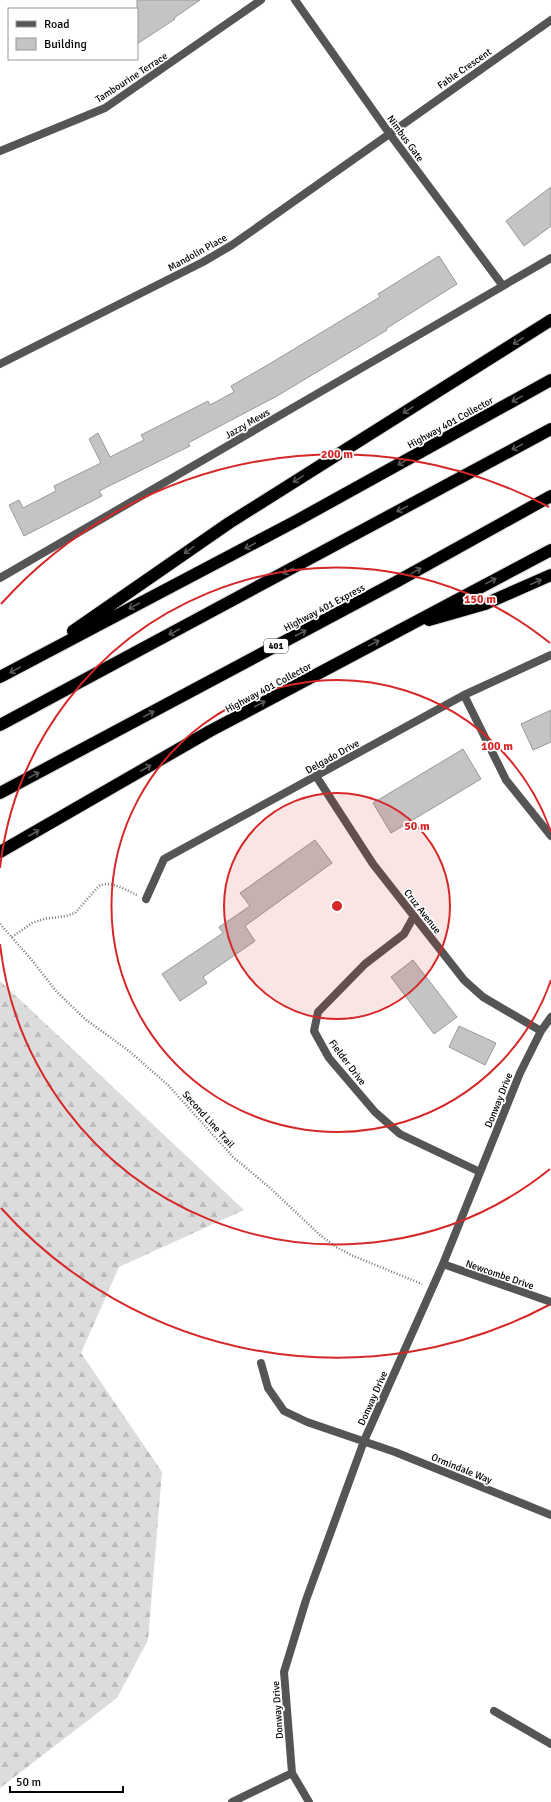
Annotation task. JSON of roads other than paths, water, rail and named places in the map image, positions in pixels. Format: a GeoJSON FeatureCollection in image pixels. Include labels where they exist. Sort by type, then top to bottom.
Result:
{"type":"FeatureCollection","features":[{"type":"Feature","properties":{"kind":"highway"},"geometry":{"type":"LineString","coordinates":[[29,662],[229,523],[551,320]]}},
{"type":"Feature","properties":{"kind":"highway","name":"Highway 401 Collector"},"geometry":{"type":"LineString","coordinates":[[0,677],[296,521],[551,380]]}},
{"type":"Feature","properties":{"kind":"highway"},"geometry":{"type":"LineString","coordinates":[[0,725],[551,429]]}},
{"type":"Feature","properties":{"kind":"highway","name":"Highway 401 Express"},"geometry":{"type":"LineString","coordinates":[[0,793],[396,582],[551,496]]}},
{"type":"Feature","properties":{"kind":"highway","name":"Highway 401 Collector"},"geometry":{"type":"LineString","coordinates":[[0,852],[210,731],[551,550]]}},
{"type":"Feature","properties":{"kind":"highway"},"geometry":{"type":"LineString","coordinates":[[407,626],[486,604],[551,575]]}},
{"type":"Feature","properties":{"kind":"street","name":"Tambourine Terrace"},"geometry":{"type":"LineString","coordinates":[[0,151],[105,108],[261,0]]}},
{"type":"Feature","properties":{"kind":"street","name":"Nimbus Gate"},"geometry":{"type":"LineString","coordinates":[[296,0],[389,133],[503,286]]}},
{"type":"Feature","properties":{"kind":"street","name":"Fable Crescent"},"geometry":{"type":"LineString","coordinates":[[389,133],[551,20]]}},
{"type":"Feature","properties":{"kind":"street","name":"Mandolin Place"},"geometry":{"type":"LineString","coordinates":[[0,364],[203,262],[232,245],[389,133]]}},
{"type":"Feature","properties":{"kind":"street","name":"Jazzy Mews"},"geometry":{"type":"LineString","coordinates":[[0,578],[551,258]]}},
{"type":"Feature","properties":{"kind":"street","name":"Delgado Drive"},"geometry":{"type":"LineString","coordinates":[[146,899],[164,859],[464,695],[551,655]]}},
{"type":"Feature","properties":{"kind":"street"},"geometry":{"type":"LineString","coordinates":[[464,695],[506,780],[551,836]]}},
{"type":"Feature","properties":{"kind":"street","name":"Cruz Avenue"},"geometry":{"type":"LineString","coordinates":[[316,776],[373,864],[468,984],[483,997],[540,1031]]}},
{"type":"Feature","properties":{"kind":"street","name":"Fielder Drive"},"geometry":{"type":"LineString","coordinates":[[414,916],[404,934],[365,964],[318,1012],[314,1031],[329,1058],[375,1112],[400,1134],[480,1172]]}},
{"type":"Feature","properties":{"kind":"street","name":"Donway Drive"},"geometry":{"type":"LineString","coordinates":[[309,1802],[292,1773],[284,1672],[306,1600],[364,1440],[443,1264],[520,1073],[540,1031],[551,1017]]}},
{"type":"Feature","properties":{"kind":"street","name":"Newcombe Drive"},"geometry":{"type":"LineString","coordinates":[[443,1264],[551,1302]]}},
{"type":"Feature","properties":{"kind":"street","name":"Ormindale Way"},"geometry":{"type":"LineString","coordinates":[[260,1363],[268,1388],[284,1411],[307,1422],[364,1440],[551,1515]]}},
{"type":"Feature","properties":{"kind":"street"},"geometry":{"type":"LineString","coordinates":[[494,1710],[551,1744]]}},
{"type":"Feature","properties":{"kind":"street"},"geometry":{"type":"LineString","coordinates":[[232,1802],[292,1773]]}}]}
